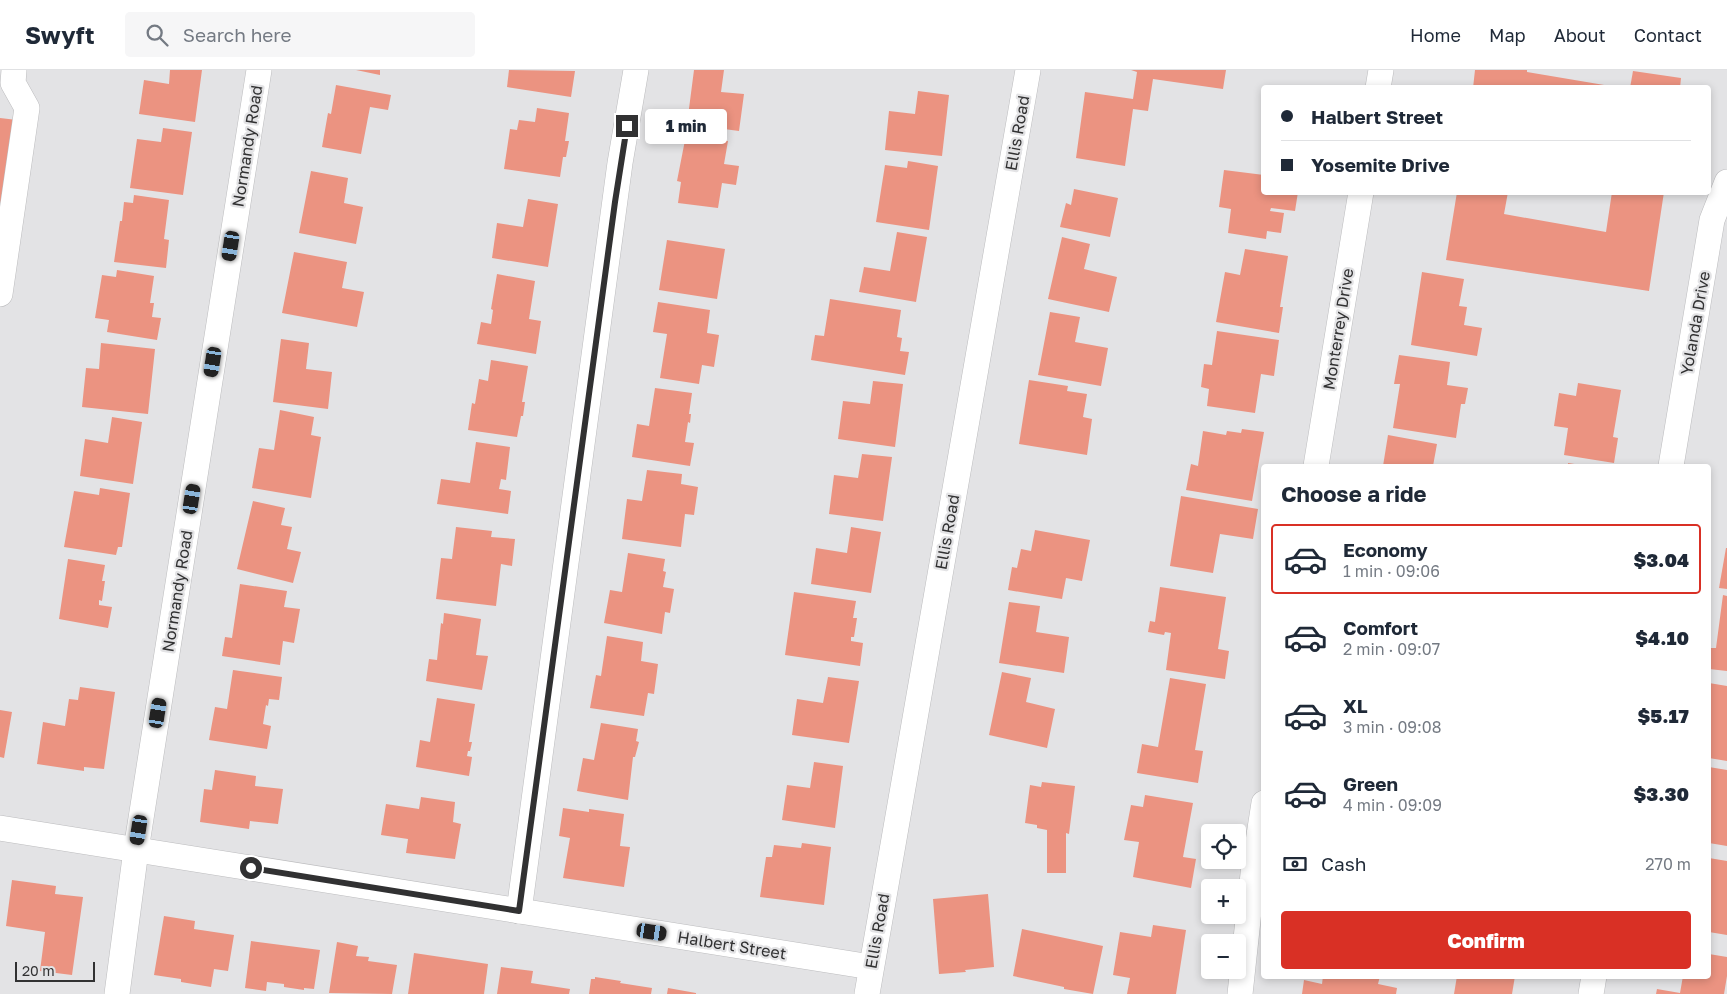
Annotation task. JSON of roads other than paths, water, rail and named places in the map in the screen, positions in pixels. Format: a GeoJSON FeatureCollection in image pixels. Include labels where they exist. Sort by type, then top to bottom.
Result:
{"type":"FeatureCollection","features":[{"type":"Feature","properties":{"kind":"street","name":"Normandy Road"},"geometry":{"type":"LineString","coordinates":[[117,994],[136,850],[259,70]]}},
{"type":"Feature","properties":{"kind":"street"},"geometry":{"type":"LineString","coordinates":[[519,911],[619,173],[636,70]]}},
{"type":"Feature","properties":{"kind":"street","name":"Ellis Road"},"geometry":{"type":"LineString","coordinates":[[867,994],[870,967],[1028,70]]}},
{"type":"Feature","properties":{"kind":"street"},"geometry":{"type":"LineString","coordinates":[[1378,85],[1381,70]]}},
{"type":"Feature","properties":{"kind":"street"},"geometry":{"type":"LineString","coordinates":[[0,294],[27,108],[9,78]]}},
{"type":"Feature","properties":{"kind":"street","name":"Yolanda Drive"},"geometry":{"type":"LineString","coordinates":[[1671,464],[1712,220],[1727,182]]}},
{"type":"Feature","properties":{"kind":"street","name":"Monterrey Drive"},"geometry":{"type":"LineString","coordinates":[[1316,464],[1361,195]]}},
{"type":"Feature","properties":{"kind":"street"},"geometry":{"type":"LineString","coordinates":[[1240,994],[1253,874],[1261,822]]}},
{"type":"Feature","properties":{"kind":"street","name":"Halbert Street"},"geometry":{"type":"LineString","coordinates":[[0,828],[870,967]]}},
{"type":"Feature","properties":{"kind":"street"},"geometry":{"type":"LineString","coordinates":[[1591,994],[1594,979]]}}]}
